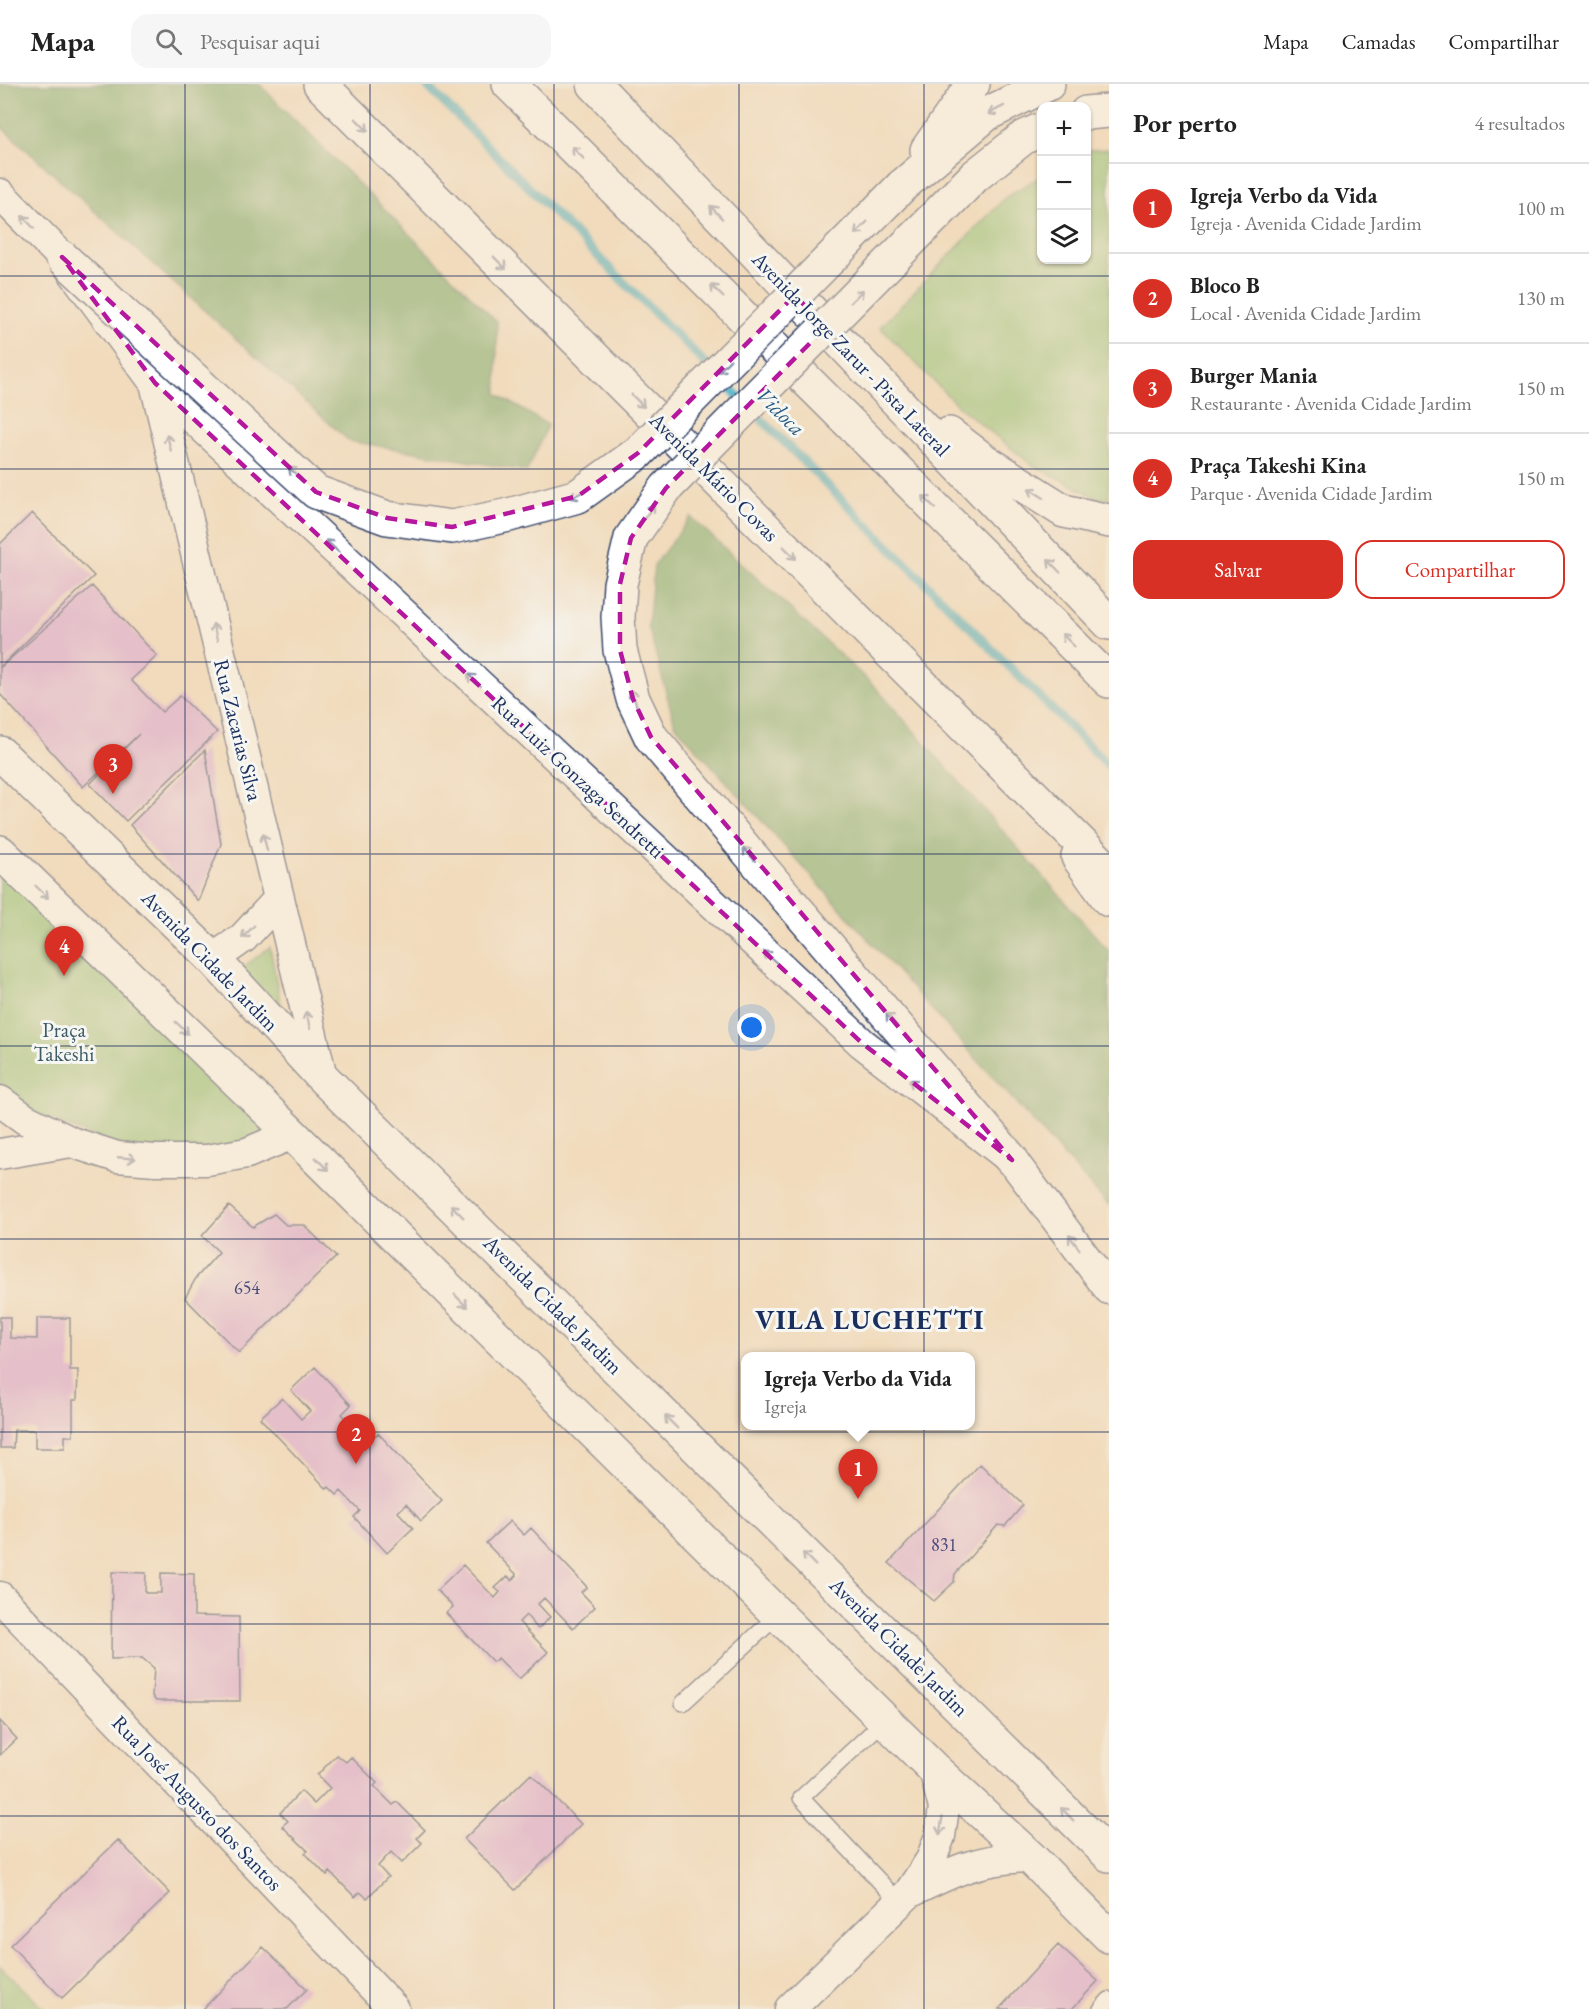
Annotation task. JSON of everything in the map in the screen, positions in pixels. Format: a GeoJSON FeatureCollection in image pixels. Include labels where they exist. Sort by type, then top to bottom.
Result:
{"type":"FeatureCollection","features":[{"type":"Feature","properties":{"kind":"main road","name":"Avenida Mário Covas"},"geometry":{"type":"LineString","coordinates":[[320,84],[1109,871]]}},
{"type":"Feature","properties":{"kind":"main road"},"geometry":{"type":"LineString","coordinates":[[509,84],[1109,681]]}},
{"type":"Feature","properties":{"kind":"main road","name":"Avenida Jorge Zarur - Pista Lateral"},"geometry":{"type":"LineString","coordinates":[[594,84],[1109,623]]}},
{"type":"Feature","properties":{"kind":"main road"},"geometry":{"type":"LineString","coordinates":[[902,186],[973,84]]}},
{"type":"Feature","properties":{"kind":"main road"},"geometry":{"type":"LineString","coordinates":[[62,257],[316,492],[387,518],[452,527],[509,515],[578,496],[638,453],[902,186],[987,114],[1048,84]]}},
{"type":"Feature","properties":{"kind":"main road"},"geometry":{"type":"LineString","coordinates":[[1091,113],[1109,111]]}},
{"type":"Feature","properties":{"kind":"main road"},"geometry":{"type":"LineString","coordinates":[[1012,1160],[651,737],[633,699],[620,650],[618,617],[620,584],[631,538],[666,488],[975,176],[1023,138],[1037,131]]}},
{"type":"Feature","properties":{"kind":"main road"},"geometry":{"type":"LineString","coordinates":[[874,379],[985,461],[1064,511],[1109,521]]}},
{"type":"Feature","properties":{"kind":"main road","name":"Avenida Cidade Jardim"},"geometry":{"type":"LineString","coordinates":[[0,753],[213,959],[322,1077],[1109,1855]]}},
{"type":"Feature","properties":{"kind":"main road"},"geometry":{"type":"LineString","coordinates":[[1032,795],[1109,900]]}},
{"type":"Feature","properties":{"kind":"main road"},"geometry":{"type":"LineString","coordinates":[[0,852],[292,1134],[934,1769],[1030,1857],[1109,1936]]}},
{"type":"Feature","properties":{"kind":"street"},"geometry":{"type":"LineString","coordinates":[[0,194],[62,257],[154,383]]}},
{"type":"Feature","properties":{"kind":"street","name":"Rua Zacarias Silva"},"geometry":{"type":"LineString","coordinates":[[154,383],[322,1077]]}},
{"type":"Feature","properties":{"kind":"street","name":"Rua Luiz Gonzaga Sendretti"},"geometry":{"type":"LineString","coordinates":[[154,383],[330,544],[862,1043],[1012,1160],[1109,1289]]}},
{"type":"Feature","properties":{"kind":"street"},"geometry":{"type":"LineString","coordinates":[[213,959],[243,938],[279,899]]}},
{"type":"Feature","properties":{"kind":"street"},"geometry":{"type":"LineString","coordinates":[[0,1101],[25,1119],[71,1142],[117,1157],[207,1160],[247,1153],[292,1134]]}},
{"type":"Feature","properties":{"kind":"street"},"geometry":{"type":"LineString","coordinates":[[0,1154],[71,1142]]}},
{"type":"Feature","properties":{"kind":"street","name":"Rua José Augusto dos Santos"},"geometry":{"type":"LineString","coordinates":[[0,1597],[394,2009]]}},
{"type":"Feature","properties":{"kind":"street"},"geometry":{"type":"LineString","coordinates":[[790,2009],[904,1898],[931,1860],[940,1836],[944,1808],[934,1769]]}},
{"type":"Feature","properties":{"kind":"street"},"geometry":{"type":"LineString","coordinates":[[904,1898],[976,1863],[1030,1857]]}},
{"type":"Feature","properties":{"kind":"lane"},"geometry":{"type":"LineString","coordinates":[[683,1704],[778,1615]]}},
{"type":"Feature","properties":{"kind":"lane"},"geometry":{"type":"LineString","coordinates":[[885,1720],[801,1798],[904,1898]]}},
{"type":"Feature","properties":{"kind":"lane"},"geometry":{"type":"LineString","coordinates":[[1101,2009],[1109,2000]]}},
{"type":"Feature","properties":{"kind":"highlighted area"},"geometry":{"type":"Polygon","coordinates":[[[62,257],[316,492],[387,518],[452,527],[578,496],[638,453],[795,295],[825,328],[666,488],[631,538],[620,584],[620,650],[633,699],[651,737],[1012,1160],[862,1043],[155,383],[62,257]]]}},
{"type":"Feature","properties":{"kind":"green space"},"geometry":{"type":"Polygon","coordinates":[[[0,84],[259,84],[497,322],[497,394],[548,425],[527,471],[349,441],[0,126],[0,84]]]}},
{"type":"Feature","properties":{"kind":"green space"},"geometry":{"type":"Polygon","coordinates":[[[1109,149],[1109,499],[1099,499],[1031,464],[957,405],[880,327],[1006,197],[1037,178],[1037,264],[1091,264],[1091,150],[1109,149]]]}},
{"type":"Feature","properties":{"kind":"green space"},"geometry":{"type":"Polygon","coordinates":[[[691,517],[876,688],[1109,951],[1109,1206],[675,725],[648,626],[654,565],[691,517]]]}},
{"type":"Feature","properties":{"kind":"green space","name":"Praça Takeshi"},"geometry":{"type":"Polygon","coordinates":[[[0,852],[292,1134],[155,1160],[0,1101],[0,852]]]}},
{"type":"Feature","properties":{"kind":"green space"},"geometry":{"type":"Polygon","coordinates":[[[270,947],[283,1017],[234,974],[270,947]]]}},
{"type":"Feature","properties":{"kind":"green space"},"geometry":{"type":"Polygon","coordinates":[[[0,1966],[44,2009],[0,2009],[0,1966]]]}},
{"type":"Feature","properties":{"kind":"building"},"geometry":{"type":"Polygon","coordinates":[[[32,513],[94,576],[0,667],[0,544],[32,513]]]}},
{"type":"Feature","properties":{"kind":"building"},"geometry":{"type":"Polygon","coordinates":[[[92,586],[157,656],[131,680],[162,712],[180,696],[217,732],[126,821],[90,784],[139,734],[83,787],[0,694],[0,668],[92,586]]]}},
{"type":"Feature","properties":{"kind":"building"},"geometry":{"type":"Polygon","coordinates":[[[205,750],[221,844],[198,901],[130,825],[205,750]]]}},
{"type":"Feature","properties":{"kind":"building"},"geometry":{"type":"Polygon","coordinates":[[[229,1206],[253,1227],[274,1214],[286,1225],[304,1225],[336,1257],[239,1353],[185,1298],[196,1278],[219,1252],[202,1236],[229,1206]]]}},
{"type":"Feature","properties":{"kind":"building"},"geometry":{"type":"Polygon","coordinates":[[[0,1317],[10,1317],[10,1338],[37,1339],[37,1318],[70,1318],[70,1370],[78,1370],[77,1400],[73,1400],[73,1436],[65,1436],[65,1448],[35,1448],[35,1430],[14,1430],[13,1448],[0,1448],[0,1317]]]}},
{"type":"Feature","properties":{"kind":"building"},"geometry":{"type":"Polygon","coordinates":[[[315,1367],[351,1405],[342,1414],[368,1442],[378,1433],[442,1501],[421,1521],[406,1504],[398,1512],[413,1528],[387,1553],[354,1517],[360,1511],[341,1491],[337,1495],[329,1487],[327,1489],[260,1418],[282,1398],[301,1419],[310,1411],[291,1390],[315,1367]]]}},
{"type":"Feature","properties":{"kind":"building"},"geometry":{"type":"Polygon","coordinates":[[[980,1464],[1023,1505],[1005,1526],[998,1525],[955,1574],[954,1582],[934,1601],[889,1563],[980,1464]]]}},
{"type":"Feature","properties":{"kind":"building"},"geometry":{"type":"Polygon","coordinates":[[[510,1521],[524,1535],[531,1528],[587,1587],[581,1592],[595,1607],[573,1628],[544,1598],[538,1604],[550,1617],[538,1629],[526,1615],[519,1622],[548,1652],[519,1679],[498,1658],[493,1662],[446,1613],[453,1607],[437,1590],[463,1565],[495,1598],[500,1592],[495,1588],[508,1576],[512,1581],[517,1575],[486,1543],[510,1521]]]}},
{"type":"Feature","properties":{"kind":"building"},"geometry":{"type":"Polygon","coordinates":[[[112,1572],[146,1573],[145,1593],[161,1593],[161,1573],[194,1574],[194,1616],[239,1617],[240,1701],[156,1701],[152,1696],[154,1668],[142,1658],[111,1659],[112,1572]]]}},
{"type":"Feature","properties":{"kind":"building"},"geometry":{"type":"Polygon","coordinates":[[[0,1721],[17,1739],[0,1755],[0,1721]]]}},
{"type":"Feature","properties":{"kind":"building"},"geometry":{"type":"Polygon","coordinates":[[[337,1755],[346,1762],[351,1757],[377,1783],[374,1786],[393,1805],[397,1802],[425,1830],[417,1838],[422,1843],[402,1863],[391,1852],[378,1866],[388,1877],[367,1898],[360,1892],[355,1897],[330,1872],[327,1876],[305,1853],[308,1851],[282,1826],[288,1821],[280,1813],[301,1791],[314,1804],[330,1788],[317,1775],[337,1755]]]}},
{"type":"Feature","properties":{"kind":"building"},"geometry":{"type":"Polygon","coordinates":[[[531,1774],[581,1824],[515,1890],[464,1839],[531,1774]]]}},
{"type":"Feature","properties":{"kind":"building"},"geometry":{"type":"Polygon","coordinates":[[[118,1840],[170,1893],[62,1998],[10,1945],[118,1840]]]}},
{"type":"Feature","properties":{"kind":"building"},"geometry":{"type":"Polygon","coordinates":[[[1058,1945],[1098,1981],[1072,2009],[999,2009],[1058,1945]]]}},
{"type":"Feature","properties":{"kind":"building"},"geometry":{"type":"Polygon","coordinates":[[[263,1947],[307,1989],[287,2009],[203,2009],[263,1947]]]}},
{"type":"Feature","properties":{"kind":"waterway","name":"Vidoca"},"geometry":{"type":"LineString","coordinates":[[425,84],[1109,766]]}},
{"type":"Feature","properties":{"kind":"place","name":"Burger Mania"},"geometry":{"type":"Point","coordinates":[113,794]}},
{"type":"Feature","properties":{"kind":"place","name":"Praça Takeshi Kina"},"geometry":{"type":"Point","coordinates":[64,976]}},
{"type":"Feature","properties":{"kind":"place","name":"Bloco B"},"geometry":{"type":"Point","coordinates":[356,1464]}},
{"type":"Feature","properties":{"kind":"place","name":"Igreja Verbo da Vida"},"geometry":{"type":"Point","coordinates":[858,1499]}},
{"type":"Feature","properties":{"kind":"district","name":"VILA LUCHETTI"},"geometry":{"type":"Point","coordinates":[870,1320]}}]}
